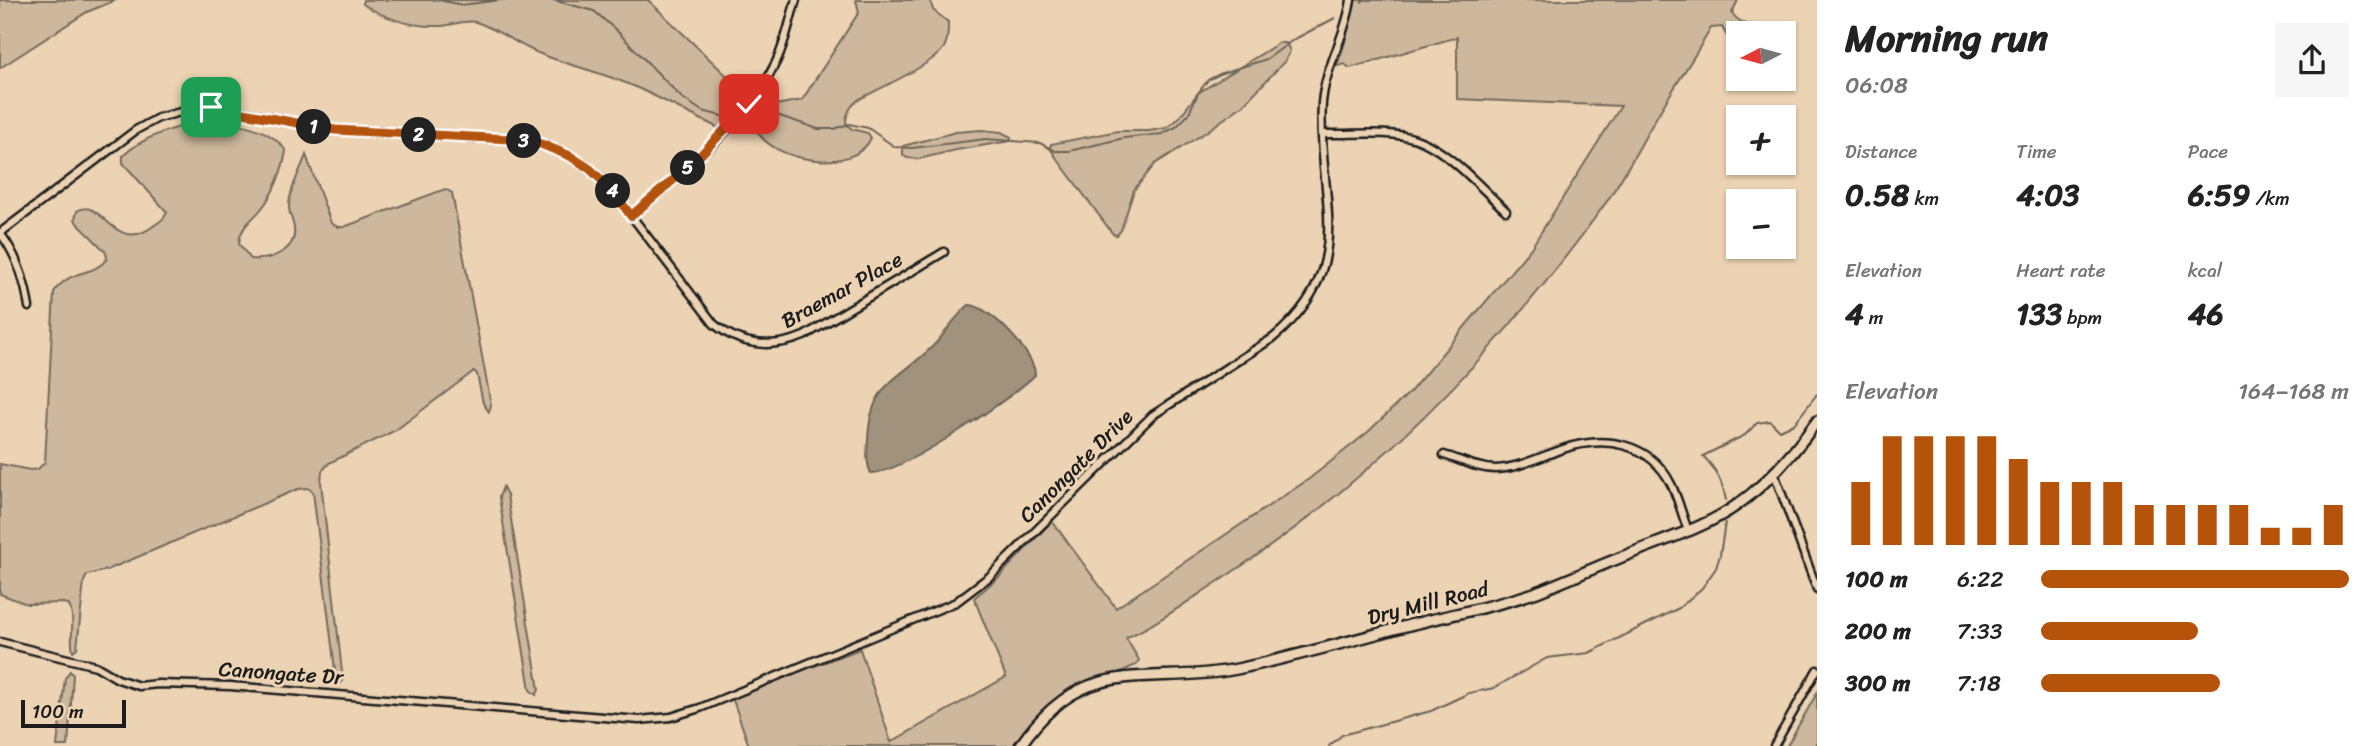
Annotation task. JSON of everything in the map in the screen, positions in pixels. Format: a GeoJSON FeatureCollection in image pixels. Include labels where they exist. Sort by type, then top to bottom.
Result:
{"type":"FeatureCollection","features":[{"type":"Feature","properties":{"kind":"street"},"geometry":{"type":"LineString","coordinates":[[631,216],[693,163],[759,92],[777,60],[796,0]]}},
{"type":"Feature","properties":{"kind":"street","name":"Canongate Drive"},"geometry":{"type":"LineString","coordinates":[[566,714],[639,720],[691,711],[943,607],[975,588],[1147,419],[1178,396],[1273,338],[1302,308],[1317,282],[1328,243],[1330,222],[1323,134],[1325,87],[1345,28],[1351,0]]}},
{"type":"Feature","properties":{"kind":"street","name":"Braemar Place"},"geometry":{"type":"LineString","coordinates":[[0,233],[147,123],[170,114],[201,108],[233,110],[335,130],[511,139],[541,144],[570,156],[590,169],[613,191],[706,316],[734,337],[756,344],[781,344],[804,336],[944,252]]}},
{"type":"Feature","properties":{"kind":"street"},"geometry":{"type":"LineString","coordinates":[[1323,134],[1403,136],[1426,143],[1444,155],[1506,211]]}},
{"type":"Feature","properties":{"kind":"street"},"geometry":{"type":"LineString","coordinates":[[0,233],[22,273],[29,307]]}},
{"type":"Feature","properties":{"kind":"street","name":"Dry Mill Road"},"geometry":{"type":"LineString","coordinates":[[1020,746],[1051,709],[1096,682],[1234,669],[1534,593],[1688,530],[1736,506],[1774,473],[1817,421]]}},
{"type":"Feature","properties":{"kind":"street"},"geometry":{"type":"LineString","coordinates":[[1444,454],[1482,468],[1495,469],[1592,441],[1616,442],[1648,457],[1664,473],[1671,484],[1688,530]]}},
{"type":"Feature","properties":{"kind":"street"},"geometry":{"type":"LineString","coordinates":[[1774,473],[1817,589]]}},
{"type":"Feature","properties":{"kind":"street","name":"Canongate Dr"},"geometry":{"type":"LineString","coordinates":[[0,642],[96,666],[118,679],[139,686],[244,687],[566,714]]}},
{"type":"Feature","properties":{"kind":"street"},"geometry":{"type":"LineString","coordinates":[[1774,746],[1817,670]]}},
{"type":"Feature","properties":{"kind":"shaded area"},"geometry":{"type":"Polygon","coordinates":[[[0,0],[116,0],[87,12],[0,68],[0,0]]]}},
{"type":"Feature","properties":{"kind":"shaded area"},"geometry":{"type":"Polygon","coordinates":[[[363,0],[648,0],[748,96],[721,129],[632,85],[535,52],[476,22],[439,26],[409,23],[381,14],[363,4],[363,0]]]}},
{"type":"Feature","properties":{"kind":"shaded area"},"geometry":{"type":"Polygon","coordinates":[[[856,0],[930,0],[933,10],[948,22],[945,46],[927,63],[853,105],[846,124],[852,129],[868,133],[871,138],[862,150],[848,157],[813,160],[778,150],[756,129],[756,120],[765,107],[802,100],[859,12],[856,0]]]}},
{"type":"Feature","properties":{"kind":"shaded area"},"geometry":{"type":"Polygon","coordinates":[[[1355,0],[1738,0],[1732,13],[1741,21],[1726,21],[1726,34],[1722,27],[1711,28],[1605,204],[1523,310],[1478,360],[1384,454],[1333,498],[1225,577],[1126,638],[1139,660],[1136,665],[1071,694],[1020,746],[749,746],[732,697],[860,649],[891,742],[1006,677],[974,598],[998,578],[1052,521],[1116,608],[1309,479],[1368,432],[1410,392],[1531,248],[1621,106],[1457,99],[1457,37],[1349,68],[1345,64],[1337,66],[1355,0]]]}},
{"type":"Feature","properties":{"kind":"shaded area"},"geometry":{"type":"Polygon","coordinates":[[[1279,43],[1286,43],[1290,51],[1285,61],[1243,105],[1155,164],[1134,190],[1121,230],[1117,235],[1113,234],[1055,156],[1050,148],[1051,144],[1118,131],[1166,128],[1178,119],[1198,93],[1279,43]]]}},
{"type":"Feature","properties":{"kind":"shaded area"},"geometry":{"type":"Polygon","coordinates":[[[207,121],[251,127],[279,142],[286,151],[270,195],[244,228],[240,238],[239,244],[251,259],[273,256],[291,243],[294,229],[289,201],[306,155],[331,223],[338,227],[445,189],[452,193],[491,405],[489,412],[483,403],[474,371],[396,430],[329,463],[322,471],[343,681],[337,686],[313,492],[308,488],[298,489],[107,570],[87,575],[84,581],[77,648],[73,651],[69,605],[27,604],[0,594],[0,464],[30,470],[38,469],[45,462],[54,292],[67,279],[101,265],[107,259],[106,252],[77,223],[77,211],[86,208],[94,211],[127,234],[139,234],[157,224],[167,212],[123,163],[123,156],[151,137],[207,121]]]}},
{"type":"Feature","properties":{"kind":"shaded area"},"geometry":{"type":"Polygon","coordinates":[[[956,132],[1001,132],[1011,137],[1010,141],[919,159],[903,155],[903,146],[956,132]]]}},
{"type":"Feature","properties":{"kind":"shaded area"},"geometry":{"type":"Polygon","coordinates":[[[969,305],[988,313],[1010,332],[1028,356],[1035,375],[956,433],[906,461],[871,473],[867,457],[870,421],[880,395],[897,376],[933,346],[969,305]]]}},
{"type":"Feature","properties":{"kind":"shaded area"},"geometry":{"type":"Polygon","coordinates":[[[503,487],[507,495],[539,690],[536,695],[530,690],[499,497],[503,487]]]}},
{"type":"Feature","properties":{"kind":"shaded area"},"geometry":{"type":"Polygon","coordinates":[[[70,671],[73,675],[68,746],[57,746],[65,678],[70,671]]]}},
{"type":"Feature","properties":{"kind":"shaded area"},"geometry":{"type":"Polygon","coordinates":[[[1817,693],[1817,746],[1787,746],[1788,744],[1817,693]]]}},
{"type":"Feature","properties":{"kind":"waterway"},"geometry":{"type":"LineString","coordinates":[[439,0],[462,5],[500,0]]}},
{"type":"Feature","properties":{"kind":"waterway"},"geometry":{"type":"LineString","coordinates":[[553,0],[594,11],[681,97],[702,111],[722,116]]}},
{"type":"Feature","properties":{"kind":"waterway"},"geometry":{"type":"LineString","coordinates":[[754,118],[774,114],[818,129],[834,129],[849,124],[868,128],[895,147],[912,148],[986,139],[1040,143],[1055,151],[1069,151],[1124,138],[1162,134],[1176,127],[1188,115],[1198,93],[1208,80],[1267,59],[1293,40],[1335,18]]}},
{"type":"Feature","properties":{"kind":"waterway"},"geometry":{"type":"LineString","coordinates":[[1726,500],[1718,476],[1703,456],[1745,435],[1757,423],[1770,421],[1779,430],[1794,424],[1817,394]]}},
{"type":"Feature","properties":{"kind":"waterway"},"geometry":{"type":"LineString","coordinates":[[1329,746],[1342,735],[1431,711],[1469,693],[1494,688],[1547,658],[1589,653],[1679,608],[1702,588],[1716,568],[1725,523]]}},
{"type":"Feature","properties":{"kind":"route"},"geometry":{"type":"LineString","coordinates":[[211,107],[350,132],[511,139],[541,144],[570,156],[604,180],[631,216],[693,163],[749,104]]}}]}
